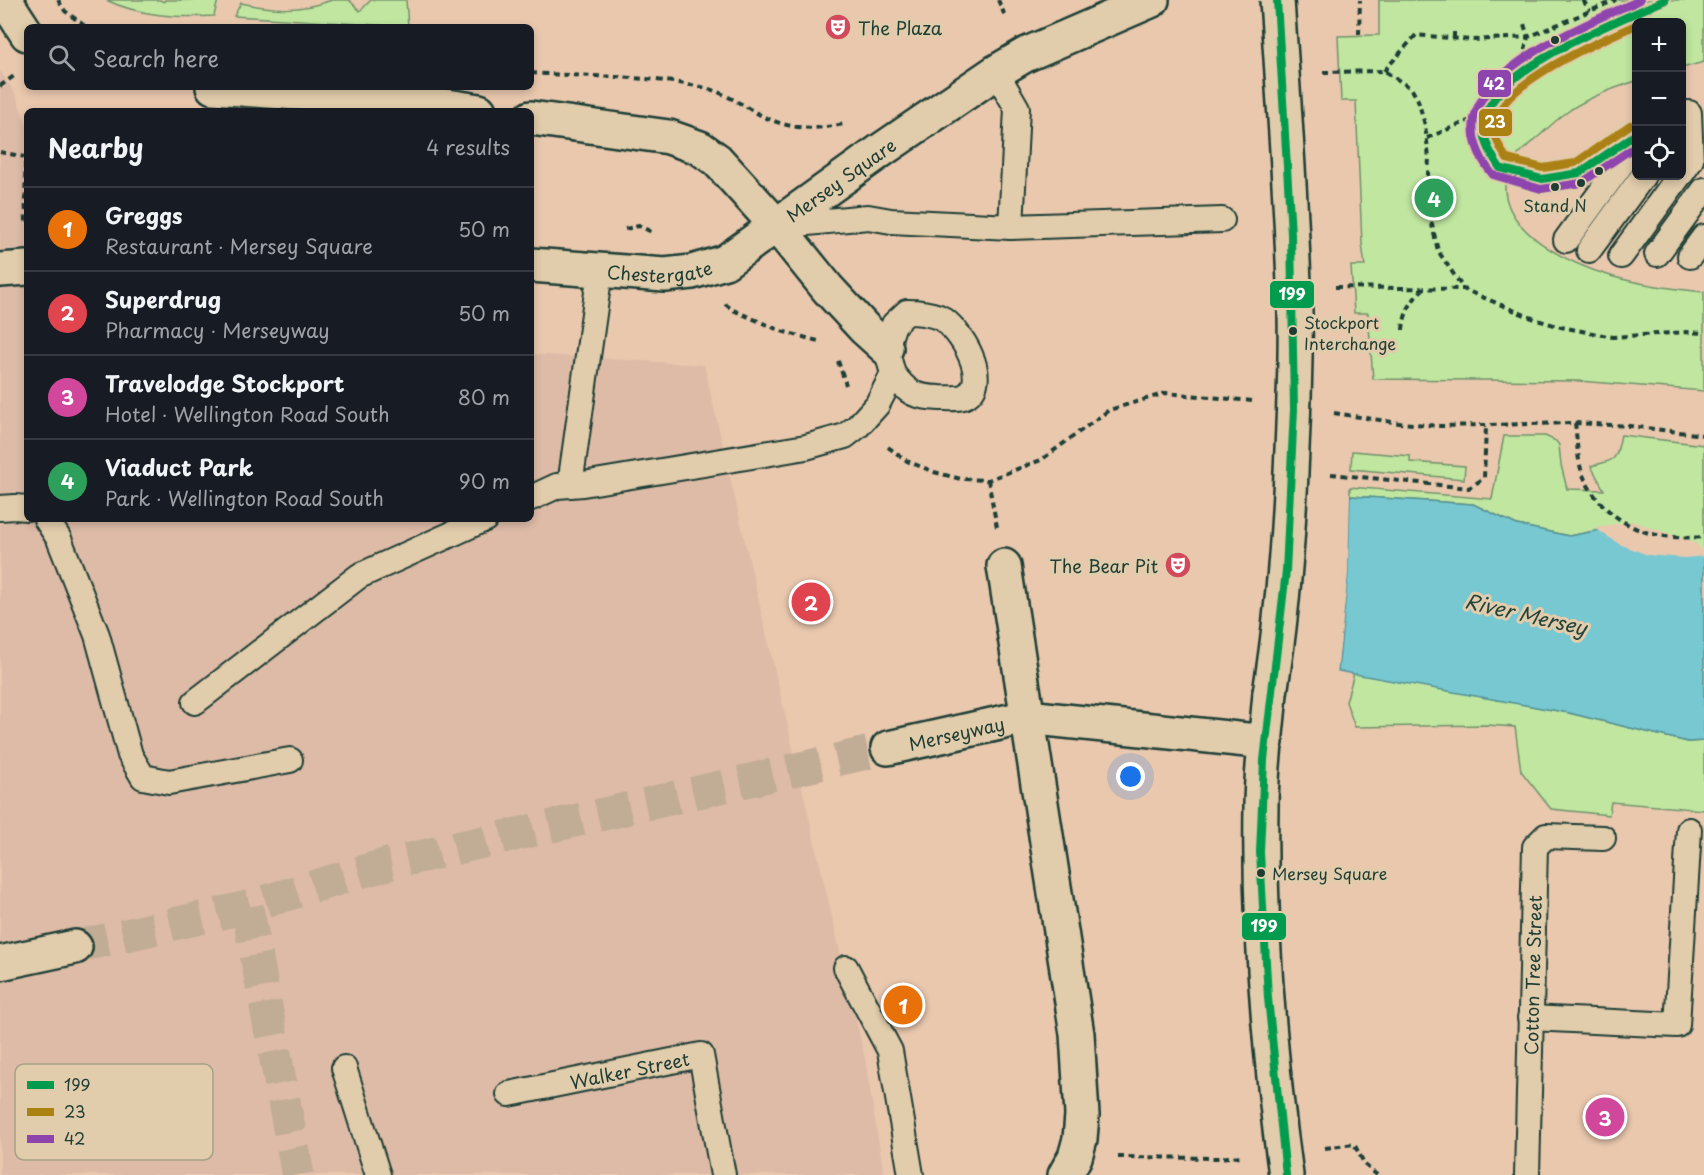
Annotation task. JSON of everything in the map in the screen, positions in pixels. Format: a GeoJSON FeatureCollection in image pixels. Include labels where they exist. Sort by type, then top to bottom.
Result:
{"type":"FeatureCollection","features":[{"type":"Feature","properties":{"kind":"main road"},"geometry":{"type":"LineString","coordinates":[[6,0],[24,29]]}},
{"type":"Feature","properties":{"kind":"main road","name":"Mersey Square"},"geometry":{"type":"LineString","coordinates":[[534,118],[669,137],[700,148],[717,160],[777,226],[883,149],[996,72],[1025,55],[1152,0]]}},
{"type":"Feature","properties":{"kind":"main road"},"geometry":{"type":"LineString","coordinates":[[1277,0],[1290,184],[1294,289],[1294,414],[1286,576],[1270,693],[1261,804],[1263,919],[1276,1088],[1286,1175]]}},
{"type":"Feature","properties":{"kind":"main road"},"geometry":{"type":"LineString","coordinates":[[255,90],[422,102],[460,108]]}},
{"type":"Feature","properties":{"kind":"main road"},"geometry":{"type":"LineString","coordinates":[[777,226],[890,361]]}},
{"type":"Feature","properties":{"kind":"main road","name":"Chestergate"},"geometry":{"type":"LineString","coordinates":[[534,265],[665,275],[692,272],[725,262],[777,226]]}},
{"type":"Feature","properties":{"kind":"main road"},"geometry":{"type":"LineString","coordinates":[[1004,566],[1077,1034],[1082,1115],[1080,1139],[1070,1166]]}},
{"type":"Feature","properties":{"kind":"main road","name":"Merseyway"},"geometry":{"type":"LineString","coordinates":[[888,748],[1027,717],[1266,742]]}},
{"type":"Feature","properties":{"kind":"main road"},"geometry":{"type":"LineString","coordinates":[[0,963],[75,947]]}},
{"type":"Feature","properties":{"kind":"lane"},"geometry":{"type":"LineString","coordinates":[[996,72],[1017,108],[1011,226]]}},
{"type":"Feature","properties":{"kind":"lane"},"geometry":{"type":"LineString","coordinates":[[1686,166],[1691,160],[1692,112]]}},
{"type":"Feature","properties":{"kind":"lane"},"geometry":{"type":"LineString","coordinates":[[1542,179],[1579,173],[1632,137]]}},
{"type":"Feature","properties":{"kind":"lane"},"geometry":{"type":"LineString","coordinates":[[1566,240],[1632,149]]}},
{"type":"Feature","properties":{"kind":"lane"},"geometry":{"type":"LineString","coordinates":[[1589,250],[1640,180]]}},
{"type":"Feature","properties":{"kind":"lane"},"geometry":{"type":"LineString","coordinates":[[1621,256],[1676,180]]}},
{"type":"Feature","properties":{"kind":"lane"},"geometry":{"type":"LineString","coordinates":[[1657,254],[1704,190]]}},
{"type":"Feature","properties":{"kind":"lane"},"geometry":{"type":"LineString","coordinates":[[777,226],[868,217],[891,221],[1011,226],[1222,220]]}},
{"type":"Feature","properties":{"kind":"lane"},"geometry":{"type":"LineString","coordinates":[[570,485],[600,271]]}},
{"type":"Feature","properties":{"kind":"lane"},"geometry":{"type":"LineString","coordinates":[[534,497],[557,486],[806,447],[845,436],[858,426],[877,405],[890,361]]}},
{"type":"Feature","properties":{"kind":"lane"},"geometry":{"type":"LineString","coordinates":[[0,508],[24,508]]}},
{"type":"Feature","properties":{"kind":"lane"},"geometry":{"type":"LineString","coordinates":[[48,522],[59,539],[98,635],[130,755],[143,777],[169,782],[290,760]]}},
{"type":"Feature","properties":{"kind":"lane"},"geometry":{"type":"LineString","coordinates":[[195,702],[359,576],[478,522]]}},
{"type":"Feature","properties":{"kind":"lane"},"geometry":{"type":"LineString","coordinates":[[1530,1018],[1677,1025],[1689,830]]}},
{"type":"Feature","properties":{"kind":"lane","name":"Cotton Tree Street"},"geometry":{"type":"LineString","coordinates":[[1527,1175],[1536,847],[1546,836],[1603,838]]}},
{"type":"Feature","properties":{"kind":"lane"},"geometry":{"type":"LineString","coordinates":[[846,968],[890,1052],[911,1175]]}},
{"type":"Feature","properties":{"kind":"lane","name":"Walker Street"},"geometry":{"type":"LineString","coordinates":[[509,1095],[701,1055],[723,1175]]}},
{"type":"Feature","properties":{"kind":"lane"},"geometry":{"type":"LineString","coordinates":[[344,1068],[378,1175]]}},
{"type":"Feature","properties":{"kind":"path"},"geometry":{"type":"LineString","coordinates":[[58,0],[65,11],[82,24]]}},
{"type":"Feature","properties":{"kind":"path"},"geometry":{"type":"LineString","coordinates":[[1359,34],[1360,0]]}},
{"type":"Feature","properties":{"kind":"path"},"geometry":{"type":"LineString","coordinates":[[1583,0],[1590,11]]}},
{"type":"Feature","properties":{"kind":"path"},"geometry":{"type":"LineString","coordinates":[[1384,71],[1416,35],[1472,40],[1528,36],[1616,0]]}},
{"type":"Feature","properties":{"kind":"path"},"geometry":{"type":"LineString","coordinates":[[1427,138],[1473,119],[1495,87],[1524,54],[1528,36],[1524,24]]}},
{"type":"Feature","properties":{"kind":"path"},"geometry":{"type":"LineString","coordinates":[[1454,32],[1454,38]]}},
{"type":"Feature","properties":{"kind":"path"},"geometry":{"type":"LineString","coordinates":[[1313,72],[1384,71],[1411,88],[1418,100],[1427,138],[1429,158],[1427,189],[1438,251],[1463,289]]}},
{"type":"Feature","properties":{"kind":"path"},"geometry":{"type":"LineString","coordinates":[[0,86],[18,73]]}},
{"type":"Feature","properties":{"kind":"path"},"geometry":{"type":"LineString","coordinates":[[534,73],[673,81],[722,92],[774,122],[796,129],[848,123]]}},
{"type":"Feature","properties":{"kind":"path"},"geometry":{"type":"LineString","coordinates":[[0,152],[24,157]]}},
{"type":"Feature","properties":{"kind":"path"},"geometry":{"type":"LineString","coordinates":[[17,268],[24,182]]}},
{"type":"Feature","properties":{"kind":"path"},"geometry":{"type":"LineString","coordinates":[[692,272],[714,297],[733,310],[780,331],[819,342]]}},
{"type":"Feature","properties":{"kind":"path"},"geometry":{"type":"LineString","coordinates":[[1294,289],[1350,286],[1463,289],[1537,320],[1588,333],[1613,337],[1704,333]]}},
{"type":"Feature","properties":{"kind":"path"},"geometry":{"type":"LineString","coordinates":[[1403,330],[1404,317],[1423,288]]}},
{"type":"Feature","properties":{"kind":"path"},"geometry":{"type":"LineString","coordinates":[[832,354],[838,359],[848,392]]}},
{"type":"Feature","properties":{"kind":"path"},"geometry":{"type":"LineString","coordinates":[[1575,423],[1581,469],[1591,490],[1605,508],[1626,523],[1648,533],[1686,538],[1704,537]]}},
{"type":"Feature","properties":{"kind":"path"},"geometry":{"type":"LineString","coordinates":[[1350,477],[1469,488],[1484,478],[1486,426]]}},
{"type":"Feature","properties":{"kind":"path"},"geometry":{"type":"LineString","coordinates":[[988,480],[1004,566]]}},
{"type":"Feature","properties":{"kind":"path"},"geometry":{"type":"LineString","coordinates":[[1354,1144],[1365,1165],[1377,1175]]}},
{"type":"Feature","properties":{"kind":"path"},"geometry":{"type":"LineString","coordinates":[[1070,1166],[1217,1158]]}},
{"type":"Feature","properties":{"kind":"shaded area"},"geometry":{"type":"Polygon","coordinates":[[[0,71],[16,95],[24,118],[24,522],[534,522],[534,354],[704,365],[865,1059],[884,1175],[0,1175],[0,71]]]}},
{"type":"Feature","properties":{"kind":"green space"},"geometry":{"type":"Polygon","coordinates":[[[106,0],[160,0],[164,2],[165,0],[218,0],[214,16],[186,17],[145,13],[106,0]]]}},
{"type":"Feature","properties":{"kind":"green space"},"geometry":{"type":"Polygon","coordinates":[[[332,0],[349,0],[360,11],[371,0],[406,0],[408,24],[361,24],[234,16],[241,3],[286,9],[332,0]]]}},
{"type":"Feature","properties":{"kind":"green space","name":"Stockport Interchange"},"geometry":{"type":"Polygon","coordinates":[[[1379,0],[1704,0],[1704,62],[1686,67],[1686,18],[1632,18],[1632,82],[1581,103],[1528,145],[1508,170],[1506,196],[1512,213],[1524,229],[1540,243],[1578,264],[1636,282],[1704,292],[1704,391],[1579,381],[1373,379],[1368,313],[1354,313],[1351,266],[1365,266],[1356,101],[1341,101],[1338,36],[1379,35],[1379,0]]]}},
{"type":"Feature","properties":{"kind":"green space"},"geometry":{"type":"Polygon","coordinates":[[[1621,435],[1704,445],[1704,555],[1631,524],[1569,536],[1517,525],[1473,504],[1350,496],[1350,487],[1492,499],[1504,436],[1545,436],[1556,441],[1559,445],[1567,489],[1604,490],[1591,466],[1614,458],[1621,435]]]}},
{"type":"Feature","properties":{"kind":"green space"},"geometry":{"type":"Polygon","coordinates":[[[1352,451],[1410,456],[1410,462],[1465,466],[1464,479],[1351,469],[1352,451]]]}},
{"type":"Feature","properties":{"kind":"green space"},"geometry":{"type":"Polygon","coordinates":[[[1354,673],[1569,713],[1688,742],[1704,741],[1704,810],[1611,802],[1609,815],[1551,809],[1521,771],[1515,727],[1487,725],[1355,727],[1346,702],[1354,673]]]}},
{"type":"Feature","properties":{"kind":"water","name":"River Mersey"},"geometry":{"type":"Polygon","coordinates":[[[1350,496],[1473,504],[1517,525],[1569,536],[1631,524],[1704,555],[1704,741],[1688,742],[1569,713],[1338,671],[1348,574],[1350,496]]]}},
{"type":"Feature","properties":{"kind":"pier"},"geometry":{"type":"Polygon","coordinates":[[[1350,493],[1348,574],[1337,674],[1335,670],[1345,573],[1347,495],[1350,493]]]}},
{"type":"Feature","properties":{"kind":"pier"},"geometry":{"type":"Polygon","coordinates":[[[1632,521],[1694,542],[1704,551],[1704,556],[1684,558],[1648,555],[1619,544],[1595,528],[1632,521]]]}},
{"type":"Feature","properties":{"kind":"tunnel"},"geometry":{"type":"LineString","coordinates":[[75,947],[247,907],[384,865],[888,748]]}},
{"type":"Feature","properties":{"kind":"tunnel"},"geometry":{"type":"LineString","coordinates":[[247,907],[298,1175]]}},
{"type":"Feature","properties":{"kind":"transit line","name":"199"},"geometry":{"type":"LineString","coordinates":[[1277,0],[1291,234],[1294,409],[1286,571],[1264,760],[1260,852],[1268,998],[1286,1175]]}},
{"type":"Feature","properties":{"kind":"transit line","name":"42"},"geometry":{"type":"LineString","coordinates":[[1632,149],[1581,183],[1541,189],[1493,175],[1479,153],[1473,128],[1476,111],[1487,92],[1503,75],[1547,44],[1640,0]]}},
{"type":"Feature","properties":{"kind":"transit line","name":"199"},"geometry":{"type":"LineString","coordinates":[[1632,137],[1579,173],[1542,179],[1500,168],[1487,144],[1484,123],[1485,116],[1495,97],[1513,79],[1537,62],[1592,32],[1665,0]]}},
{"type":"Feature","properties":{"kind":"transit line","name":"23"},"geometry":{"type":"LineString","coordinates":[[1630,125],[1575,163],[1543,168],[1507,159],[1495,134],[1495,124],[1501,109],[1514,93],[1554,65],[1632,27]]}},
{"type":"Feature","properties":{"kind":"place","name":"The Plaza"},"geometry":{"type":"Point","coordinates":[838,27]}},
{"type":"Feature","properties":{"kind":"place","name":"Stand N"},"geometry":{"type":"Point","coordinates":[1555,187]}},
{"type":"Feature","properties":{"kind":"place","name":"Viaduct Park"},"geometry":{"type":"Point","coordinates":[1434,198]}},
{"type":"Feature","properties":{"kind":"place","name":"Stockport Interchange"},"geometry":{"type":"Point","coordinates":[1293,331]}},
{"type":"Feature","properties":{"kind":"place","name":"The Bear Pit"},"geometry":{"type":"Point","coordinates":[1178,565]}},
{"type":"Feature","properties":{"kind":"place","name":"Superdrug"},"geometry":{"type":"Point","coordinates":[811,602]}},
{"type":"Feature","properties":{"kind":"place","name":"Mersey Square"},"geometry":{"type":"Point","coordinates":[1261,873]}},
{"type":"Feature","properties":{"kind":"place","name":"Greggs"},"geometry":{"type":"Point","coordinates":[903,1005]}},
{"type":"Feature","properties":{"kind":"place","name":"Travelodge Stockport"},"geometry":{"type":"Point","coordinates":[1605,1117]}}]}
